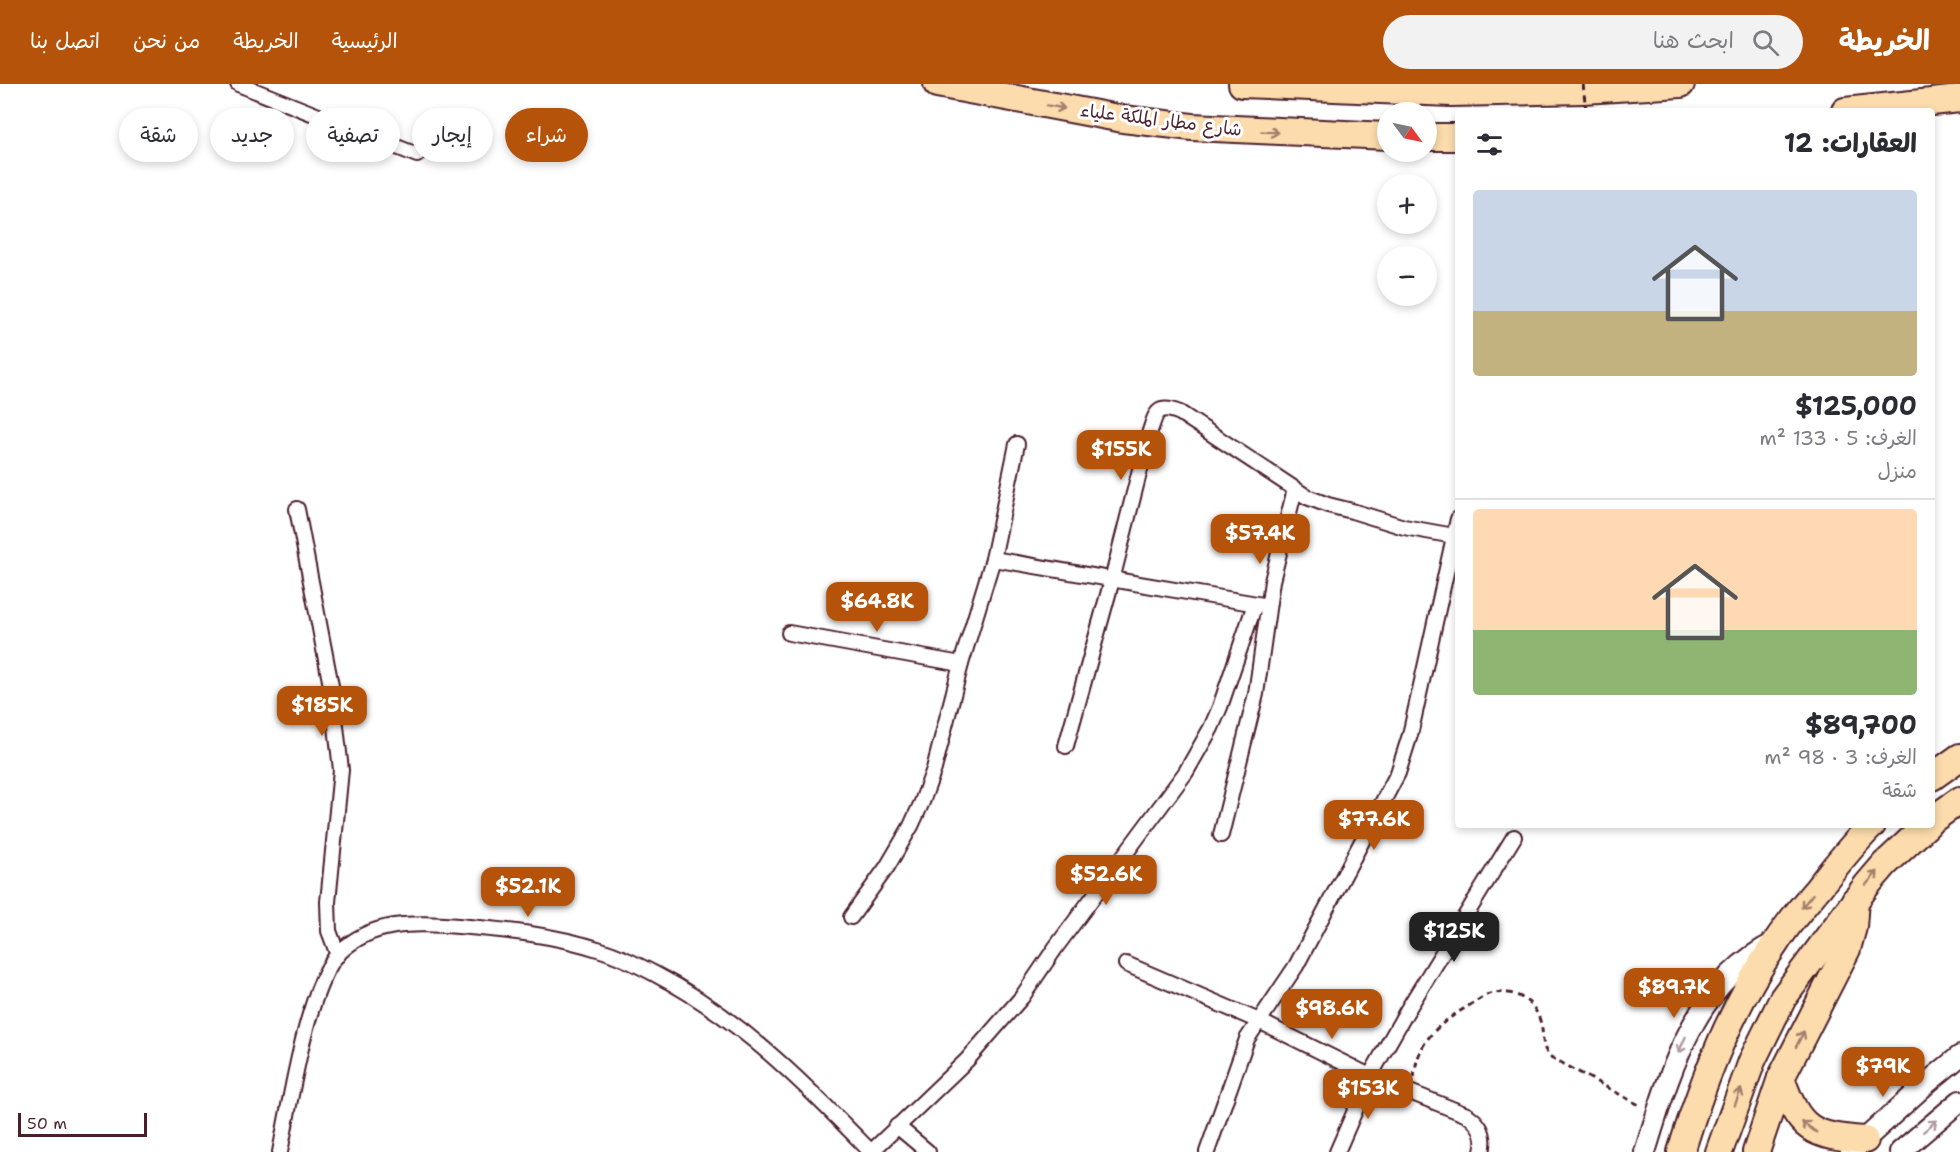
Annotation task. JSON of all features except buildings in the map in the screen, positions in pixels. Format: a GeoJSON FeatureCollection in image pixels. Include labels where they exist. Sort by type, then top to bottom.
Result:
{"type":"FeatureCollection","features":[{"type":"Feature","properties":{"kind":"highway","name":"شارع مطار الملكة علياء"},"geometry":{"type":"LineString","coordinates":[[936,84],[1123,119],[1192,127],[1377,135]]}},
{"type":"Feature","properties":{"kind":"highway"},"geometry":{"type":"LineString","coordinates":[[1242,84],[1456,89],[1681,84]]}},
{"type":"Feature","properties":{"kind":"highway"},"geometry":{"type":"LineString","coordinates":[[1874,108],[1960,99]]}},
{"type":"Feature","properties":{"kind":"highway"},"geometry":{"type":"LineString","coordinates":[[1437,137],[1455,137]]}},
{"type":"Feature","properties":{"kind":"highway"},"geometry":{"type":"LineString","coordinates":[[1935,775],[1960,757]]}},
{"type":"Feature","properties":{"kind":"highway"},"geometry":{"type":"LineString","coordinates":[[1935,818],[1960,800]]}},
{"type":"Feature","properties":{"kind":"highway"},"geometry":{"type":"LineString","coordinates":[[1681,1152],[1722,1041],[1749,987],[1776,942],[1843,856],[1869,828]]}},
{"type":"Feature","properties":{"kind":"highway"},"geometry":{"type":"LineString","coordinates":[[1719,1152],[1734,1106],[1768,1026],[1790,989],[1855,900],[1885,864],[1924,828]]}},
{"type":"Feature","properties":{"kind":"highway"},"geometry":{"type":"LineString","coordinates":[[1756,1152],[1780,1078],[1846,950],[1853,927],[1855,900]]}},
{"type":"Feature","properties":{"kind":"highway"},"geometry":{"type":"LineString","coordinates":[[1780,1078],[1794,1111],[1809,1127],[1827,1136],[1858,1146]]}},
{"type":"Feature","properties":{"kind":"street"},"geometry":{"type":"LineString","coordinates":[[238,84],[412,153]]}},
{"type":"Feature","properties":{"kind":"street"},"geometry":{"type":"LineString","coordinates":[[1066,746],[1149,434],[1155,416],[1161,409],[1167,408],[1180,413],[1307,497],[1404,527],[1454,536]]}},
{"type":"Feature","properties":{"kind":"street"},"geometry":{"type":"LineString","coordinates":[[851,917],[887,867],[922,802],[934,769],[961,664],[993,559],[1017,444]]}},
{"type":"Feature","properties":{"kind":"street"},"geometry":{"type":"LineString","coordinates":[[280,1152],[309,1017],[324,977],[338,955],[359,936],[388,926],[432,925],[529,934],[603,950],[648,970],[711,1006],[755,1040],[804,1082],[871,1152],[967,1060],[1022,997],[1185,772],[1206,738],[1272,581],[1295,489]]}},
{"type":"Feature","properties":{"kind":"street"},"geometry":{"type":"LineString","coordinates":[[297,509],[332,691],[341,770],[328,902],[328,931],[338,955]]}},
{"type":"Feature","properties":{"kind":"street"},"geometry":{"type":"LineString","coordinates":[[1207,1152],[1247,1039],[1296,966],[1398,773],[1410,735],[1455,532]]}},
{"type":"Feature","properties":{"kind":"street"},"geometry":{"type":"LineString","coordinates":[[993,559],[1261,605]]}},
{"type":"Feature","properties":{"kind":"street"},"geometry":{"type":"LineString","coordinates":[[1221,835],[1238,759],[1256,694],[1261,605]]}},
{"type":"Feature","properties":{"kind":"street"},"geometry":{"type":"LineString","coordinates":[[789,633],[961,664]]}},
{"type":"Feature","properties":{"kind":"street"},"geometry":{"type":"LineString","coordinates":[[1337,1152],[1370,1076],[1408,1009],[1514,837]]}},
{"type":"Feature","properties":{"kind":"street"},"geometry":{"type":"LineString","coordinates":[[1645,1152],[1672,1068],[1700,1011],[1736,969],[1759,950],[1776,942]]}},
{"type":"Feature","properties":{"kind":"street"},"geometry":{"type":"LineString","coordinates":[[1125,964],[1259,1021],[1370,1076],[1474,1120],[1484,1137],[1482,1152]]}},
{"type":"Feature","properties":{"kind":"street"},"geometry":{"type":"LineString","coordinates":[[1858,1146],[1960,1056]]}},
{"type":"Feature","properties":{"kind":"street"},"geometry":{"type":"LineString","coordinates":[[1900,1152],[1960,1101]]}},
{"type":"Feature","properties":{"kind":"street"},"geometry":{"type":"LineString","coordinates":[[897,1126],[928,1152]]}},
{"type":"Feature","properties":{"kind":"path"},"geometry":{"type":"LineString","coordinates":[[1583,84],[1586,108]]}},
{"type":"Feature","properties":{"kind":"path"},"geometry":{"type":"LineString","coordinates":[[1417,1095],[1414,1080],[1415,1064],[1420,1048],[1429,1035],[1441,1024],[1486,995],[1510,992],[1525,999],[1538,1013],[1543,1046],[1549,1056],[1657,1114]]}}]}
